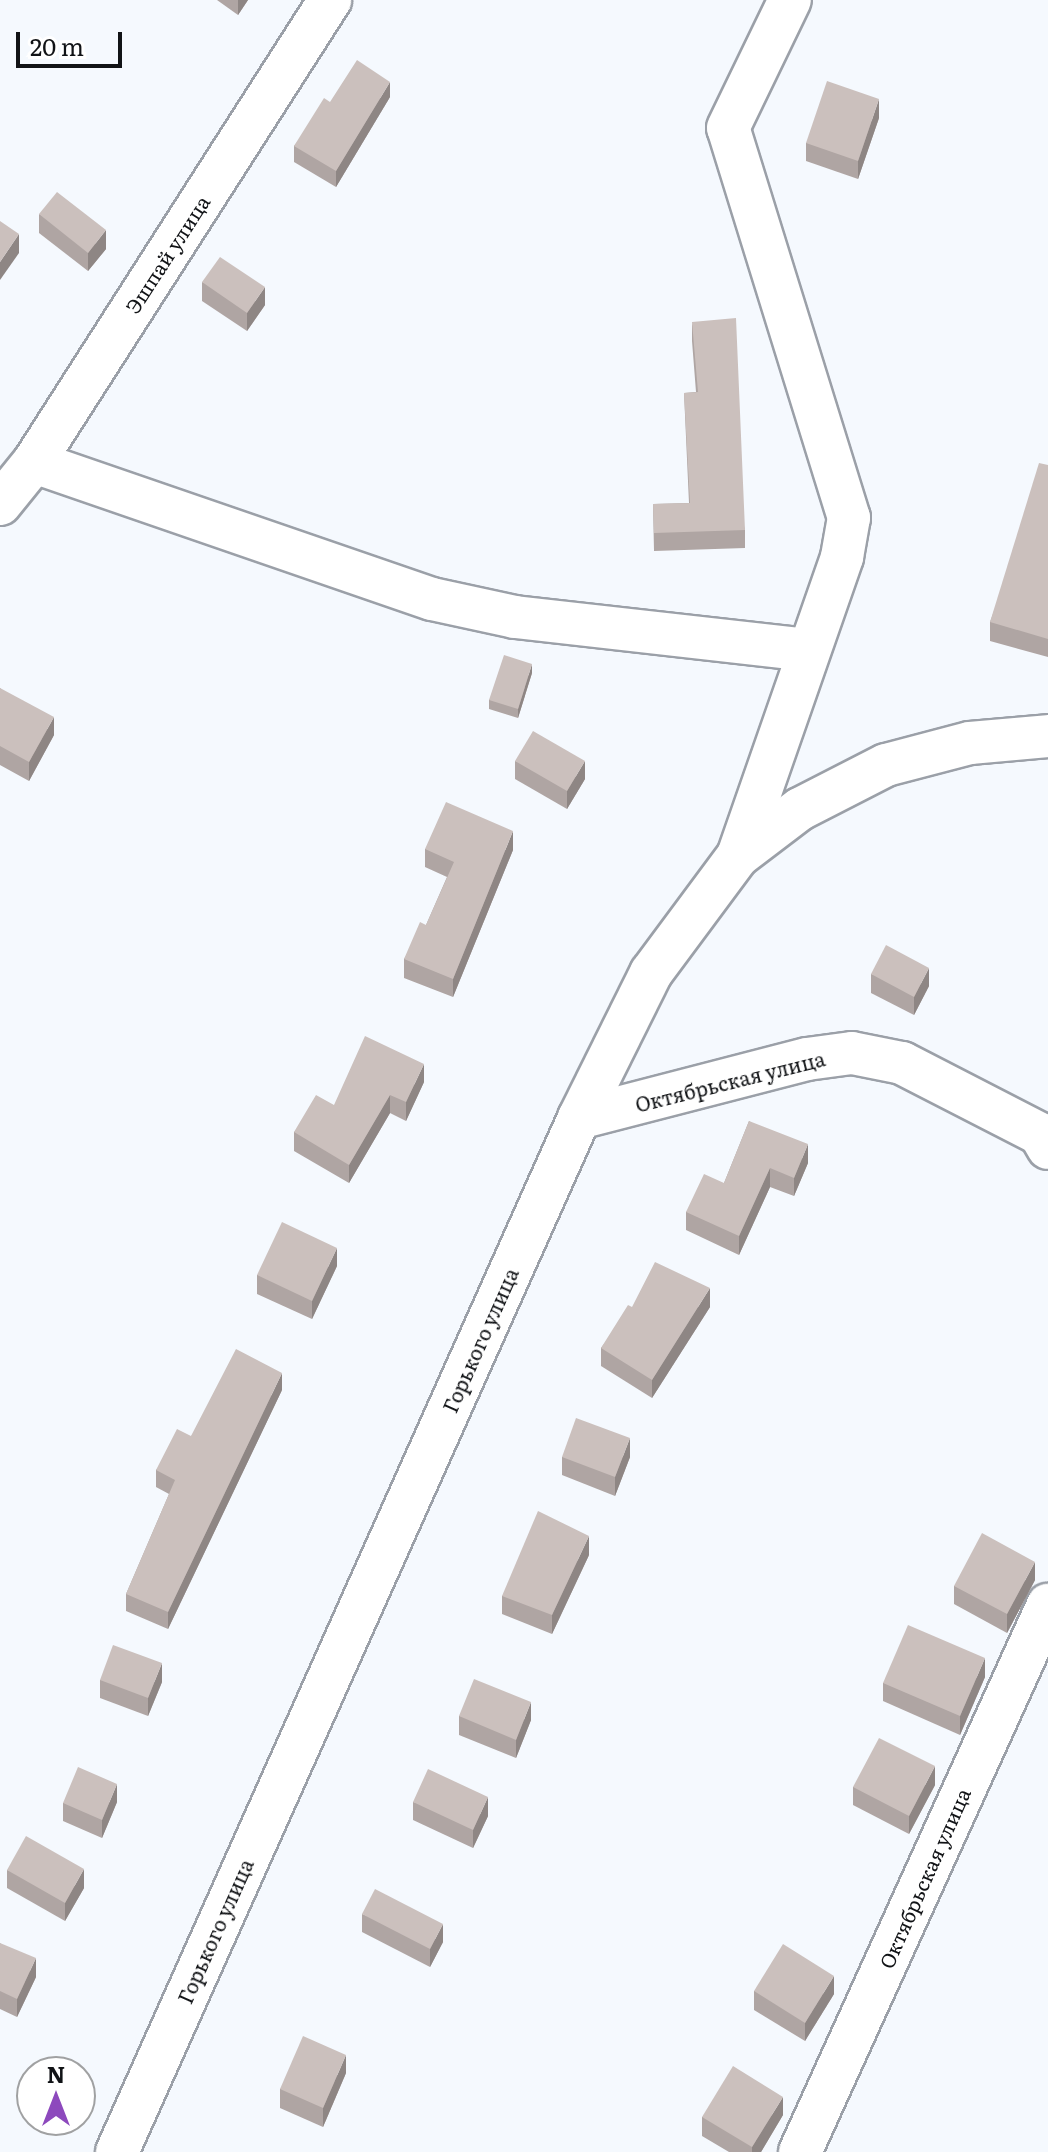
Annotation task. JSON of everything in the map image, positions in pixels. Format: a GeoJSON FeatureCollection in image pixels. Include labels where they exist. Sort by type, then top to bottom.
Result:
{"type":"FeatureCollection","features":[{"type":"Feature","properties":{"kind":"street","name":"Эшпай улица"},"geometry":{"type":"LineString","coordinates":[[0,504],[34,462],[330,0]]}},
{"type":"Feature","properties":{"kind":"street"},"geometry":{"type":"LineString","coordinates":[[738,856],[807,650],[842,557],[849,518],[728,128],[790,0]]}},
{"type":"Feature","properties":{"kind":"street"},"geometry":{"type":"LineString","coordinates":[[34,462],[432,599],[515,617],[807,650]]}},
{"type":"Feature","properties":{"kind":"street","name":"Горького улица"},"geometry":{"type":"LineString","coordinates":[[117,2152],[579,1118],[651,973],[738,856],[800,809],[886,765],[970,743],[1048,736]]}},
{"type":"Feature","properties":{"kind":"street","name":"Октябрьская улица"},"geometry":{"type":"LineString","coordinates":[[579,1118],[807,1059],[852,1053],[902,1063],[1045,1138]]}},
{"type":"Feature","properties":{"kind":"street","name":"Октябрьская улица"},"geometry":{"type":"LineString","coordinates":[[800,2152],[1048,1605]]}},
{"type":"Feature","properties":{"kind":"building"},"geometry":{"type":"Polygon","coordinates":[[[357,60],[390,82],[336,171],[294,146],[324,98],[330,102],[357,60]]]}},
{"type":"Feature","properties":{"kind":"building"},"geometry":{"type":"Polygon","coordinates":[[[827,81],[879,99],[858,161],[806,143],[827,81]]]}},
{"type":"Feature","properties":{"kind":"building"},"geometry":{"type":"Polygon","coordinates":[[[57,192],[106,230],[88,253],[39,214],[57,192]]]}},
{"type":"Feature","properties":{"kind":"building"},"geometry":{"type":"Polygon","coordinates":[[[0,221],[19,234],[0,262],[0,221]]]}},
{"type":"Feature","properties":{"kind":"building"},"geometry":{"type":"Polygon","coordinates":[[[220,257],[265,287],[247,313],[202,282],[220,257]]]}},
{"type":"Feature","properties":{"kind":"building"},"geometry":{"type":"Polygon","coordinates":[[[736,318],[745,530],[654,533],[653,504],[690,503],[684,393],[698,392],[692,322],[736,318]]]}},
{"type":"Feature","properties":{"kind":"building"},"geometry":{"type":"Polygon","coordinates":[[[1039,463],[1048,465],[1048,639],[990,622],[1039,463]]]}},
{"type":"Feature","properties":{"kind":"building"},"geometry":{"type":"Polygon","coordinates":[[[504,655],[532,664],[518,709],[489,700],[504,655]]]}},
{"type":"Feature","properties":{"kind":"building"},"geometry":{"type":"Polygon","coordinates":[[[0,688],[54,717],[29,762],[0,746],[0,688]]]}},
{"type":"Feature","properties":{"kind":"building"},"geometry":{"type":"Polygon","coordinates":[[[533,731],[585,761],[567,791],[515,761],[533,731]]]}},
{"type":"Feature","properties":{"kind":"building"},"geometry":{"type":"Polygon","coordinates":[[[446,802],[513,831],[453,979],[404,959],[420,922],[426,925],[454,862],[425,849],[446,802]]]}},
{"type":"Feature","properties":{"kind":"building"},"geometry":{"type":"Polygon","coordinates":[[[886,945],[929,968],[914,997],[871,974],[886,945]]]}},
{"type":"Feature","properties":{"kind":"building"},"geometry":{"type":"Polygon","coordinates":[[[365,1036],[424,1064],[406,1102],[390,1095],[349,1165],[294,1132],[316,1095],[334,1105],[365,1036]]]}},
{"type":"Feature","properties":{"kind":"building"},"geometry":{"type":"Polygon","coordinates":[[[749,1121],[808,1144],[794,1178],[770,1168],[739,1236],[686,1212],[704,1174],[724,1183],[749,1121]]]}},
{"type":"Feature","properties":{"kind":"building"},"geometry":{"type":"Polygon","coordinates":[[[282,1222],[337,1248],[312,1301],[257,1275],[282,1222]]]}},
{"type":"Feature","properties":{"kind":"building"},"geometry":{"type":"Polygon","coordinates":[[[655,1262],[710,1288],[652,1380],[601,1348],[628,1305],[632,1307],[655,1262]]]}},
{"type":"Feature","properties":{"kind":"building"},"geometry":{"type":"Polygon","coordinates":[[[236,1349],[282,1373],[168,1612],[126,1594],[175,1480],[156,1470],[177,1429],[191,1436],[236,1349]]]}},
{"type":"Feature","properties":{"kind":"building"},"geometry":{"type":"Polygon","coordinates":[[[576,1418],[630,1438],[615,1477],[562,1457],[576,1418]]]}},
{"type":"Feature","properties":{"kind":"building"},"geometry":{"type":"Polygon","coordinates":[[[538,1511],[589,1536],[552,1615],[502,1596],[538,1511]]]}},
{"type":"Feature","properties":{"kind":"building"},"geometry":{"type":"Polygon","coordinates":[[[982,1533],[1035,1562],[1007,1614],[954,1586],[982,1533]]]}},
{"type":"Feature","properties":{"kind":"building"},"geometry":{"type":"Polygon","coordinates":[[[908,1625],[985,1658],[960,1716],[883,1683],[908,1625]]]}},
{"type":"Feature","properties":{"kind":"building"},"geometry":{"type":"Polygon","coordinates":[[[113,1645],[162,1663],[148,1698],[100,1680],[113,1645]]]}},
{"type":"Feature","properties":{"kind":"building"},"geometry":{"type":"Polygon","coordinates":[[[474,1679],[531,1702],[516,1740],[459,1716],[474,1679]]]}},
{"type":"Feature","properties":{"kind":"building"},"geometry":{"type":"Polygon","coordinates":[[[879,1738],[935,1766],[909,1816],[853,1787],[879,1738]]]}},
{"type":"Feature","properties":{"kind":"building"},"geometry":{"type":"Polygon","coordinates":[[[78,1767],[117,1784],[102,1820],[63,1803],[78,1767]]]}},
{"type":"Feature","properties":{"kind":"building"},"geometry":{"type":"Polygon","coordinates":[[[428,1769],[488,1797],[473,1830],[413,1802],[428,1769]]]}},
{"type":"Feature","properties":{"kind":"building"},"geometry":{"type":"Polygon","coordinates":[[[26,1836],[84,1869],[65,1903],[7,1870],[26,1836]]]}},
{"type":"Feature","properties":{"kind":"building"},"geometry":{"type":"Polygon","coordinates":[[[375,1889],[443,1924],[430,1949],[362,1914],[375,1889]]]}},
{"type":"Feature","properties":{"kind":"building"},"geometry":{"type":"Polygon","coordinates":[[[0,1943],[36,1958],[17,1999],[0,1991],[0,1943]]]}},
{"type":"Feature","properties":{"kind":"building"},"geometry":{"type":"Polygon","coordinates":[[[783,1944],[834,1976],[805,2023],[754,1991],[783,1944]]]}},
{"type":"Feature","properties":{"kind":"building"},"geometry":{"type":"Polygon","coordinates":[[[303,2036],[346,2055],[323,2108],[280,2089],[303,2036]]]}},
{"type":"Feature","properties":{"kind":"building"},"geometry":{"type":"Polygon","coordinates":[[[733,2066],[783,2097],[752,2147],[702,2117],[733,2066]]]}}]}
